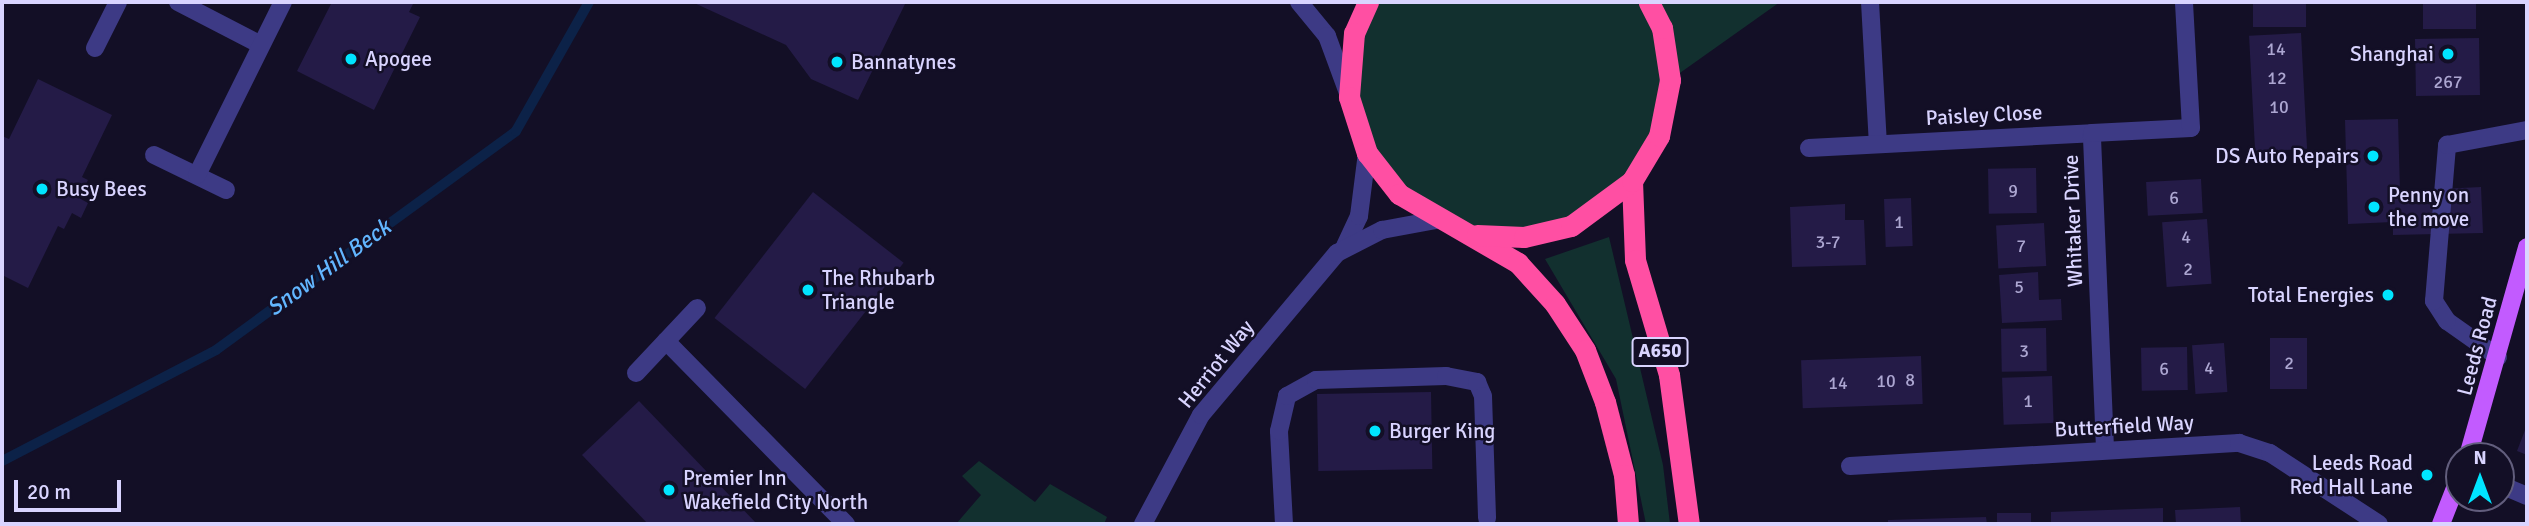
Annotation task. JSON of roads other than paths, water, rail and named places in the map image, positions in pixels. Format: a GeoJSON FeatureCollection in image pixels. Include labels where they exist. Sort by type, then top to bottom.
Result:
{"type":"FeatureCollection","features":[{"type":"Feature","properties":{"kind":"highway"},"geometry":{"type":"LineString","coordinates":[[1368,2],[1354,33],[1349,97],[1367,153],[1399,194],[1436,220],[1475,234],[1518,263],[1555,304],[1585,350],[1621,463],[1628,524]]}},
{"type":"Feature","properties":{"kind":"highway"},"geometry":{"type":"LineString","coordinates":[[1475,234],[1524,237],[1571,226],[1632,181],[1659,136],[1670,80],[1662,28],[1649,2]]}},
{"type":"Feature","properties":{"kind":"highway","name":"A650"},"geometry":{"type":"LineString","coordinates":[[1632,181],[1635,260],[1669,374],[1689,524]]}},
{"type":"Feature","properties":{"kind":"main road","name":"Leeds Road"},"geometry":{"type":"LineString","coordinates":[[2472,442],[2527,247]]}},
{"type":"Feature","properties":{"kind":"street"},"geometry":{"type":"LineString","coordinates":[[95,48],[118,2]]}},
{"type":"Feature","properties":{"kind":"street"},"geometry":{"type":"LineString","coordinates":[[178,2],[261,45]]}},
{"type":"Feature","properties":{"kind":"street"},"geometry":{"type":"LineString","coordinates":[[197,175],[283,2]]}},
{"type":"Feature","properties":{"kind":"street"},"geometry":{"type":"LineString","coordinates":[[1299,2],[1327,36],[1349,97]]}},
{"type":"Feature","properties":{"kind":"street"},"geometry":{"type":"LineString","coordinates":[[1870,2],[1878,143]]}},
{"type":"Feature","properties":{"kind":"street","name":"Whitaker Drive"},"geometry":{"type":"LineString","coordinates":[[2105,449],[2092,133],[2191,128],[2184,2]]}},
{"type":"Feature","properties":{"kind":"street"},"geometry":{"type":"LineString","coordinates":[[2498,357],[2447,321],[2434,301],[2447,145],[2527,130]]}},
{"type":"Feature","properties":{"kind":"street","name":"Paisley Close"},"geometry":{"type":"LineString","coordinates":[[1809,148],[2092,133]]}},
{"type":"Feature","properties":{"kind":"street","name":"Herriot Way"},"geometry":{"type":"LineString","coordinates":[[1143,524],[1201,415],[1345,246],[1359,216],[1367,153]]}},
{"type":"Feature","properties":{"kind":"street"},"geometry":{"type":"LineString","coordinates":[[154,155],[226,190]]}},
{"type":"Feature","properties":{"kind":"street","name":"Herriot Way"},"geometry":{"type":"LineString","coordinates":[[1345,246],[1382,230],[1436,220]]}},
{"type":"Feature","properties":{"kind":"street"},"geometry":{"type":"LineString","coordinates":[[636,373],[697,308]]}},
{"type":"Feature","properties":{"kind":"street"},"geometry":{"type":"LineString","coordinates":[[666,341],[846,524]]}},
{"type":"Feature","properties":{"kind":"street"},"geometry":{"type":"LineString","coordinates":[[1284,524],[1279,431],[1287,396],[1316,380],[1433,376],[1477,382],[1483,396],[1487,518]]}},
{"type":"Feature","properties":{"kind":"street","name":"Butterfield Way"},"geometry":{"type":"LineString","coordinates":[[1850,466],[2239,443],[2270,453],[2379,524]]}},
{"type":"Feature","properties":{"kind":"waterway","name":"Snow Hill Beck"},"geometry":{"type":"LineString","coordinates":[[2,461],[216,350],[516,131],[589,2]]}},
{"type":"Feature","properties":{"kind":"place","name":"Shanghai"},"geometry":{"type":"Point","coordinates":[2448,54]}},
{"type":"Feature","properties":{"kind":"place","name":"Apogee"},"geometry":{"type":"Point","coordinates":[351,59]}},
{"type":"Feature","properties":{"kind":"place","name":"Bannatynes"},"geometry":{"type":"Point","coordinates":[837,62]}},
{"type":"Feature","properties":{"kind":"place","name":"DS Auto Repairs"},"geometry":{"type":"Point","coordinates":[2373,156]}},
{"type":"Feature","properties":{"kind":"place","name":"Busy Bees"},"geometry":{"type":"Point","coordinates":[42,189]}},
{"type":"Feature","properties":{"kind":"place","name":"Penny on the move"},"geometry":{"type":"Point","coordinates":[2374,207]}},
{"type":"Feature","properties":{"kind":"place","name":"The Rhubarb Triangle"},"geometry":{"type":"Point","coordinates":[808,290]}},
{"type":"Feature","properties":{"kind":"place","name":"Total Energies"},"geometry":{"type":"Point","coordinates":[2388,295]}},
{"type":"Feature","properties":{"kind":"place","name":"Burger King"},"geometry":{"type":"Point","coordinates":[1375,431]}},
{"type":"Feature","properties":{"kind":"place","name":"Leeds Road Red Hall Lane"},"geometry":{"type":"Point","coordinates":[2427,475]}},
{"type":"Feature","properties":{"kind":"place","name":"Premier Inn Wakefield City North"},"geometry":{"type":"Point","coordinates":[669,490]}}]}
